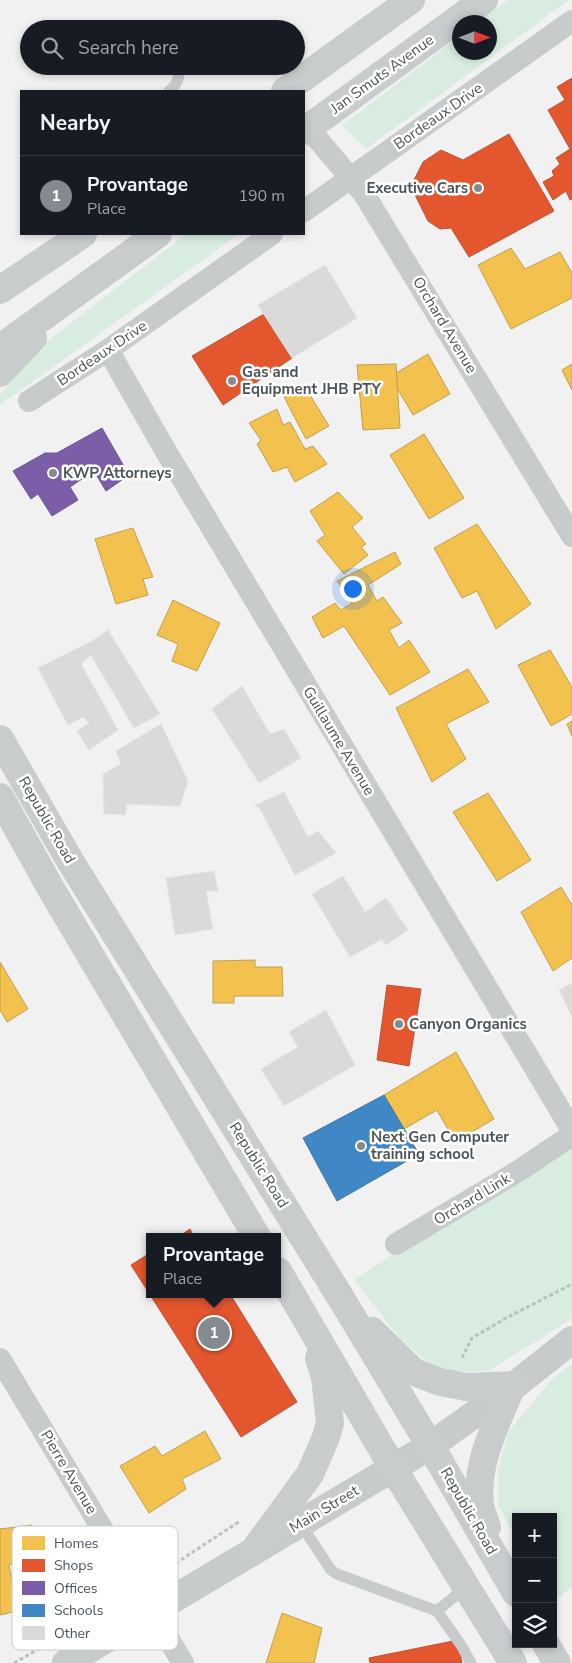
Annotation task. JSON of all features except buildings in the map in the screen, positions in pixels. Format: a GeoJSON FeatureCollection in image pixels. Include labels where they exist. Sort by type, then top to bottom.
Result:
{"type":"FeatureCollection","features":[{"type":"Feature","properties":{"kind":"main road"},"geometry":{"type":"LineString","coordinates":[[287,90],[411,0]]}},
{"type":"Feature","properties":{"kind":"main road","name":"Jan Smuts Avenue"},"geometry":{"type":"LineString","coordinates":[[305,127],[484,0]]}},
{"type":"Feature","properties":{"kind":"main road"},"geometry":{"type":"LineString","coordinates":[[0,290],[82,235]]}},
{"type":"Feature","properties":{"kind":"main road"},"geometry":{"type":"LineString","coordinates":[[0,348],[157,235]]}},
{"type":"Feature","properties":{"kind":"main road"},"geometry":{"type":"LineString","coordinates":[[0,373],[73,294]]}},
{"type":"Feature","properties":{"kind":"main road","name":"Republic Road"},"geometry":{"type":"LineString","coordinates":[[0,739],[69,859],[347,1308],[512,1586]]}},
{"type":"Feature","properties":{"kind":"main road","name":"Republic Road"},"geometry":{"type":"LineString","coordinates":[[0,797],[50,887],[255,1233]]}},
{"type":"Feature","properties":{"kind":"main road"},"geometry":{"type":"LineString","coordinates":[[281,1276],[393,1468],[513,1663]]}},
{"type":"Feature","properties":{"kind":"main road"},"geometry":{"type":"LineString","coordinates":[[347,1308],[414,1372],[440,1382],[467,1387],[513,1386],[486,1448],[480,1480],[480,1506],[495,1555]]}},
{"type":"Feature","properties":{"kind":"main road"},"geometry":{"type":"LineString","coordinates":[[255,1549],[310,1474],[321,1451],[330,1423],[325,1377],[307,1321]]}},
{"type":"Feature","properties":{"kind":"main road"},"geometry":{"type":"LineString","coordinates":[[548,1648],[557,1663]]}},
{"type":"Feature","properties":{"kind":"street","name":"Bordeaux Drive"},"geometry":{"type":"LineString","coordinates":[[305,210],[572,21]]}},
{"type":"Feature","properties":{"kind":"street","name":"Orchard Avenue"},"geometry":{"type":"LineString","coordinates":[[305,127],[364,194],[572,536]]}},
{"type":"Feature","properties":{"kind":"street","name":"Bordeaux Drive"},"geometry":{"type":"LineString","coordinates":[[29,401],[108,350],[271,235]]}},
{"type":"Feature","properties":{"kind":"street","name":"Guillaume Avenue"},"geometry":{"type":"LineString","coordinates":[[108,350],[169,457],[572,1130]]}},
{"type":"Feature","properties":{"kind":"street","name":"Orchard Link"},"geometry":{"type":"LineString","coordinates":[[396,1244],[520,1170],[572,1135]]}},
{"type":"Feature","properties":{"kind":"street","name":"Main Street"},"geometry":{"type":"LineString","coordinates":[[178,1586],[255,1549],[430,1446],[513,1386],[572,1340]]}},
{"type":"Feature","properties":{"kind":"street","name":"Pierre Avenue"},"geometry":{"type":"LineString","coordinates":[[0,1359],[101,1526]]}},
{"type":"Feature","properties":{"kind":"street","name":"Pierre Avenue"},"geometry":{"type":"LineString","coordinates":[[176,1650],[184,1663]]}},
{"type":"Feature","properties":{"kind":"lane"},"geometry":{"type":"LineString","coordinates":[[169,90],[178,82],[180,75]]}},
{"type":"Feature","properties":{"kind":"lane"},"geometry":{"type":"LineString","coordinates":[[300,1523],[331,1570],[437,1611],[471,1663]]}},
{"type":"Feature","properties":{"kind":"lane"},"geometry":{"type":"LineString","coordinates":[[437,1611],[466,1587]]}},
{"type":"Feature","properties":{"kind":"path"},"geometry":{"type":"LineString","coordinates":[[461,1361],[472,1338],[572,1284]]}},
{"type":"Feature","properties":{"kind":"path"},"geometry":{"type":"LineString","coordinates":[[178,1562],[243,1520]]}},
{"type":"Feature","properties":{"kind":"path"},"geometry":{"type":"LineString","coordinates":[[14,1663],[57,1653]]}},
{"type":"Feature","properties":{"kind":"green space"},"geometry":{"type":"Polygon","coordinates":[[[508,0],[569,0],[497,53],[497,15],[488,15],[508,0]]]}},
{"type":"Feature","properties":{"kind":"green space"},"geometry":{"type":"Polygon","coordinates":[[[452,42],[452,60],[487,60],[366,149],[342,125],[452,42]]]}},
{"type":"Feature","properties":{"kind":"green space"},"geometry":{"type":"Polygon","coordinates":[[[186,235],[238,235],[0,405],[0,395],[41,346],[186,235]]]}},
{"type":"Feature","properties":{"kind":"green space"},"geometry":{"type":"Polygon","coordinates":[[[572,1137],[572,1318],[488,1371],[438,1372],[399,1337],[354,1280],[572,1137]]]}},
{"type":"Feature","properties":{"kind":"green space"},"geometry":{"type":"Polygon","coordinates":[[[572,1364],[572,1588],[557,1597],[557,1513],[512,1513],[512,1531],[498,1505],[498,1469],[509,1431],[552,1379],[572,1364]]]}},
{"type":"Feature","properties":{"kind":"place","name":"Executive Cars"},"geometry":{"type":"Point","coordinates":[478,188]}},
{"type":"Feature","properties":{"kind":"place","name":"Gas and Equipment JHB PTY"},"geometry":{"type":"Point","coordinates":[232,381]}},
{"type":"Feature","properties":{"kind":"place","name":"KWP Attorneys"},"geometry":{"type":"Point","coordinates":[53,473]}},
{"type":"Feature","properties":{"kind":"place","name":"Canyon Organics"},"geometry":{"type":"Point","coordinates":[399,1024]}},
{"type":"Feature","properties":{"kind":"place","name":"Next Gen Computer training school"},"geometry":{"type":"Point","coordinates":[361,1146]}},
{"type":"Feature","properties":{"kind":"place","name":"Provantage"},"geometry":{"type":"Point","coordinates":[214,1333]}}]}
